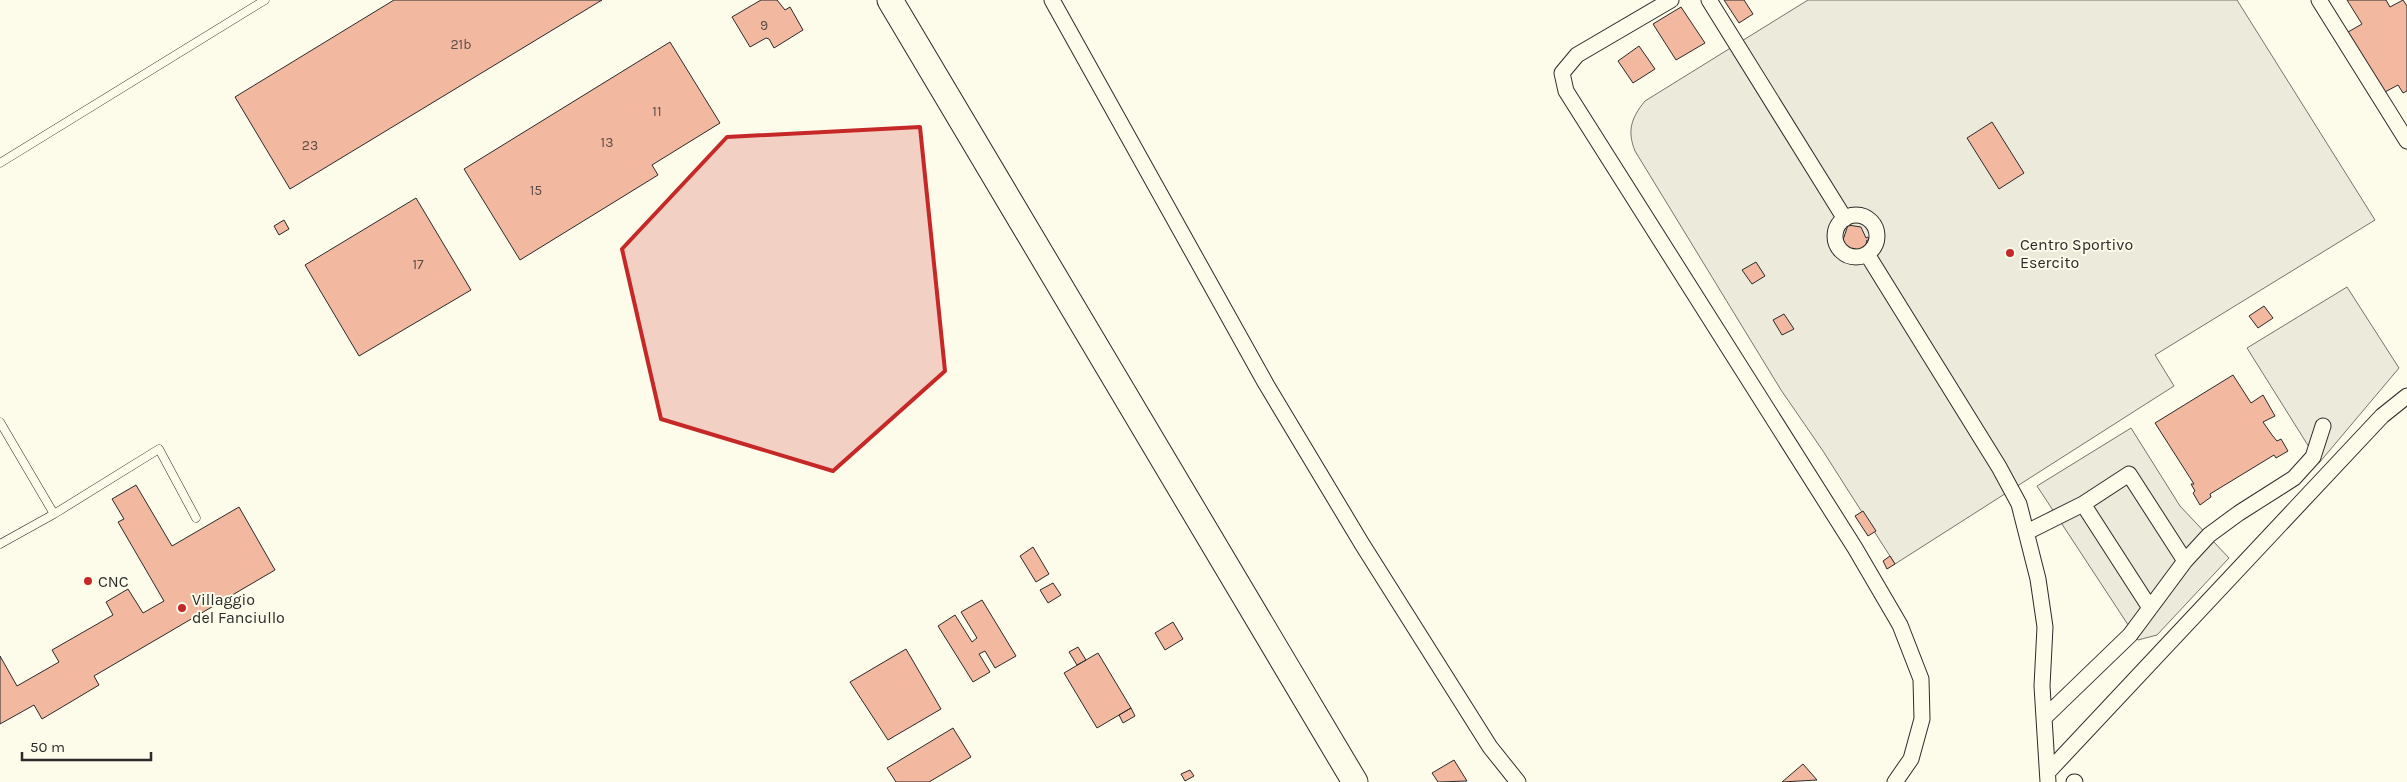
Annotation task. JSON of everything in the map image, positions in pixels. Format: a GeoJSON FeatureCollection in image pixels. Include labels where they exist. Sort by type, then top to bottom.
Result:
{"type":"FeatureCollection","features":[{"type":"Feature","properties":{"kind":"main road"},"geometry":{"type":"LineString","coordinates":[[890,0],[1355,782]]}},
{"type":"Feature","properties":{"kind":"street"},"geometry":{"type":"LineString","coordinates":[[1052,0],[1266,384],[1337,502],[1490,747],[1518,782]]}},
{"type":"Feature","properties":{"kind":"street"},"geometry":{"type":"LineString","coordinates":[[1671,0],[1577,55],[1562,73],[1566,91],[1855,548],[1900,624],[1921,679],[1922,719],[1911,759],[1895,782]]}},
{"type":"Feature","properties":{"kind":"street"},"geometry":{"type":"LineString","coordinates":[[1709,0],[1845,219]]}},
{"type":"Feature","properties":{"kind":"street"},"geometry":{"type":"LineString","coordinates":[[2319,0],[2406,138]]}},
{"type":"Feature","properties":{"kind":"street"},"geometry":{"type":"LineString","coordinates":[[1859,216],[1872,222],[1875,229],[1876,243],[1867,254],[1854,257],[1842,252],[1838,247],[1836,241],[1837,228],[1845,219],[1859,216]]}},
{"type":"Feature","properties":{"kind":"street"},"geometry":{"type":"LineString","coordinates":[[1867,254],[1999,467],[2019,504],[2038,579],[2046,627],[2042,686],[2048,777]]}},
{"type":"Feature","properties":{"kind":"street"},"geometry":{"type":"LineString","coordinates":[[2048,777],[2382,416],[2407,396]]}},
{"type":"Feature","properties":{"kind":"street"},"geometry":{"type":"LineString","coordinates":[[2044,718],[2130,635],[2185,562],[2217,530],[2294,478],[2313,457],[2323,426]]}},
{"type":"Feature","properties":{"kind":"street"},"geometry":{"type":"LineString","coordinates":[[2027,532],[2083,504],[2129,474],[2185,562]]}},
{"type":"Feature","properties":{"kind":"street"},"geometry":{"type":"LineString","coordinates":[[2083,504],[2150,608]]}},
{"type":"Feature","properties":{"kind":"lane"},"geometry":{"type":"LineString","coordinates":[[0,163],[265,0]]}},
{"type":"Feature","properties":{"kind":"lane"},"geometry":{"type":"LineString","coordinates":[[0,422],[54,514]]}},
{"type":"Feature","properties":{"kind":"lane"},"geometry":{"type":"LineString","coordinates":[[0,544],[54,514],[159,449],[196,518]]}},
{"type":"Feature","properties":{"kind":"highlighted area"},"geometry":{"type":"Polygon","coordinates":[[[920,127],[945,371],[833,471],[661,419],[622,249],[727,137],[920,127]]]}},
{"type":"Feature","properties":{"kind":"shaded area","name":"Centro Sportivo Esercito"},"geometry":{"type":"Polygon","coordinates":[[[1808,0],[2237,0],[2375,220],[2155,355],[2174,386],[1895,564],[1823,451],[1781,390],[1635,151],[1631,137],[1636,113],[1645,101],[1808,0]]]}},
{"type":"Feature","properties":{"kind":"shaded area"},"geometry":{"type":"Polygon","coordinates":[[[2347,287],[2399,368],[2319,463],[2247,348],[2347,287]]]}},
{"type":"Feature","properties":{"kind":"shaded area"},"geometry":{"type":"Polygon","coordinates":[[[2131,428],[2180,506],[2229,558],[2157,635],[2138,640],[2037,486],[2131,428]]]}},
{"type":"Feature","properties":{"kind":"building"},"geometry":{"type":"Polygon","coordinates":[[[394,0],[602,0],[290,189],[235,97],[394,0]]]}},
{"type":"Feature","properties":{"kind":"building"},"geometry":{"type":"Polygon","coordinates":[[[761,0],[777,0],[785,10],[790,7],[803,30],[774,48],[769,39],[766,38],[750,47],[732,17],[761,0]]]}},
{"type":"Feature","properties":{"kind":"building"},"geometry":{"type":"Polygon","coordinates":[[[1724,0],[1744,0],[1753,14],[1739,23],[1724,0]]]}},
{"type":"Feature","properties":{"kind":"building"},"geometry":{"type":"Polygon","coordinates":[[[2347,0],[2386,0],[2390,7],[2403,0],[2407,6],[2407,91],[2403,93],[2398,85],[2385,92],[2348,32],[2362,24],[2347,0]]]}},
{"type":"Feature","properties":{"kind":"building"},"geometry":{"type":"Polygon","coordinates":[[[1681,7],[1705,43],[1676,60],[1653,24],[1681,7]]]}},
{"type":"Feature","properties":{"kind":"building"},"geometry":{"type":"Polygon","coordinates":[[[670,42],[720,123],[652,165],[658,175],[520,260],[464,169],[670,42]]]}},
{"type":"Feature","properties":{"kind":"building"},"geometry":{"type":"Polygon","coordinates":[[[1639,46],[1655,69],[1633,83],[1618,61],[1639,46]]]}},
{"type":"Feature","properties":{"kind":"building"},"geometry":{"type":"Polygon","coordinates":[[[1992,122],[2024,173],[1999,189],[1967,138],[1992,122]]]}},
{"type":"Feature","properties":{"kind":"building"},"geometry":{"type":"Polygon","coordinates":[[[416,198],[471,290],[359,356],[305,265],[416,198]]]}},
{"type":"Feature","properties":{"kind":"building"},"geometry":{"type":"Polygon","coordinates":[[[284,220],[289,229],[279,235],[274,226],[284,220]]]}},
{"type":"Feature","properties":{"kind":"building"},"geometry":{"type":"Polygon","coordinates":[[[1848,225],[1861,227],[1866,238],[1868,237],[1871,241],[1867,240],[1864,252],[1852,248],[1851,253],[1843,240],[1848,225]]]}},
{"type":"Feature","properties":{"kind":"building"},"geometry":{"type":"Polygon","coordinates":[[[1756,262],[1765,276],[1752,284],[1742,270],[1756,262]]]}},
{"type":"Feature","properties":{"kind":"building"},"geometry":{"type":"Polygon","coordinates":[[[2264,306],[2273,318],[2258,328],[2249,316],[2264,306]]]}},
{"type":"Feature","properties":{"kind":"building"},"geometry":{"type":"Polygon","coordinates":[[[1784,314],[1794,329],[1782,335],[1773,320],[1784,314]]]}},
{"type":"Feature","properties":{"kind":"building"},"geometry":{"type":"Polygon","coordinates":[[[2233,375],[2251,403],[2263,395],[2275,416],[2263,422],[2277,441],[2281,439],[2288,451],[2276,458],[2274,455],[2210,494],[2211,497],[2200,505],[2193,493],[2195,491],[2191,484],[2194,484],[2155,423],[2233,375]]]}},
{"type":"Feature","properties":{"kind":"building","name":"Villaggio del Fanciullo"},"geometry":{"type":"Polygon","coordinates":[[[136,485],[172,546],[239,507],[275,570],[94,676],[99,685],[42,719],[34,705],[0,724],[0,656],[17,686],[59,662],[52,650],[113,615],[106,602],[128,589],[143,613],[164,601],[118,522],[124,519],[112,499],[136,485]]]}},
{"type":"Feature","properties":{"kind":"building"},"geometry":{"type":"Polygon","coordinates":[[[1863,511],[1876,531],[1868,536],[1855,516],[1863,511]]]}},
{"type":"Feature","properties":{"kind":"building"},"geometry":{"type":"Polygon","coordinates":[[[1033,547],[1049,574],[1036,582],[1020,556],[1033,547]]]}},
{"type":"Feature","properties":{"kind":"building"},"geometry":{"type":"Polygon","coordinates":[[[1890,556],[1895,564],[1887,569],[1883,561],[1890,556]]]}},
{"type":"Feature","properties":{"kind":"building"},"geometry":{"type":"Polygon","coordinates":[[[1053,583],[1061,595],[1048,603],[1040,590],[1053,583]]]}},
{"type":"Feature","properties":{"kind":"building"},"geometry":{"type":"Polygon","coordinates":[[[982,600],[1016,656],[995,668],[985,651],[979,654],[990,672],[973,682],[938,626],[955,615],[972,642],[977,638],[961,612],[982,600]]]}},
{"type":"Feature","properties":{"kind":"building"},"geometry":{"type":"Polygon","coordinates":[[[1173,622],[1183,639],[1165,650],[1155,633],[1173,622]]]}},
{"type":"Feature","properties":{"kind":"building"},"geometry":{"type":"Polygon","coordinates":[[[1078,647],[1086,660],[1077,665],[1069,652],[1078,647]]]}},
{"type":"Feature","properties":{"kind":"building"},"geometry":{"type":"Polygon","coordinates":[[[906,649],[941,709],[888,740],[850,682],[906,649]]]}},
{"type":"Feature","properties":{"kind":"building"},"geometry":{"type":"Polygon","coordinates":[[[1098,653],[1131,708],[1097,728],[1064,673],[1098,653]]]}},
{"type":"Feature","properties":{"kind":"building"},"geometry":{"type":"Polygon","coordinates":[[[1131,708],[1135,716],[1123,723],[1119,715],[1131,708]]]}},
{"type":"Feature","properties":{"kind":"building"},"geometry":{"type":"Polygon","coordinates":[[[953,728],[971,757],[929,782],[896,782],[887,768],[953,728]]]}},
{"type":"Feature","properties":{"kind":"building"},"geometry":{"type":"Polygon","coordinates":[[[1454,760],[1467,781],[1438,782],[1432,773],[1454,760]]]}},
{"type":"Feature","properties":{"kind":"building"},"geometry":{"type":"Polygon","coordinates":[[[1803,764],[1817,780],[1782,782],[1803,764]]]}},
{"type":"Feature","properties":{"kind":"building"},"geometry":{"type":"Polygon","coordinates":[[[1190,770],[1194,776],[1185,781],[1181,774],[1190,770]]]}},
{"type":"Feature","properties":{"kind":"place","name":"Centro Sportivo Esercito"},"geometry":{"type":"Point","coordinates":[2010,253]}},
{"type":"Feature","properties":{"kind":"place","name":"CNC"},"geometry":{"type":"Point","coordinates":[88,581]}},
{"type":"Feature","properties":{"kind":"place","name":"Villaggio del Fanciullo"},"geometry":{"type":"Point","coordinates":[182,608]}}]}
